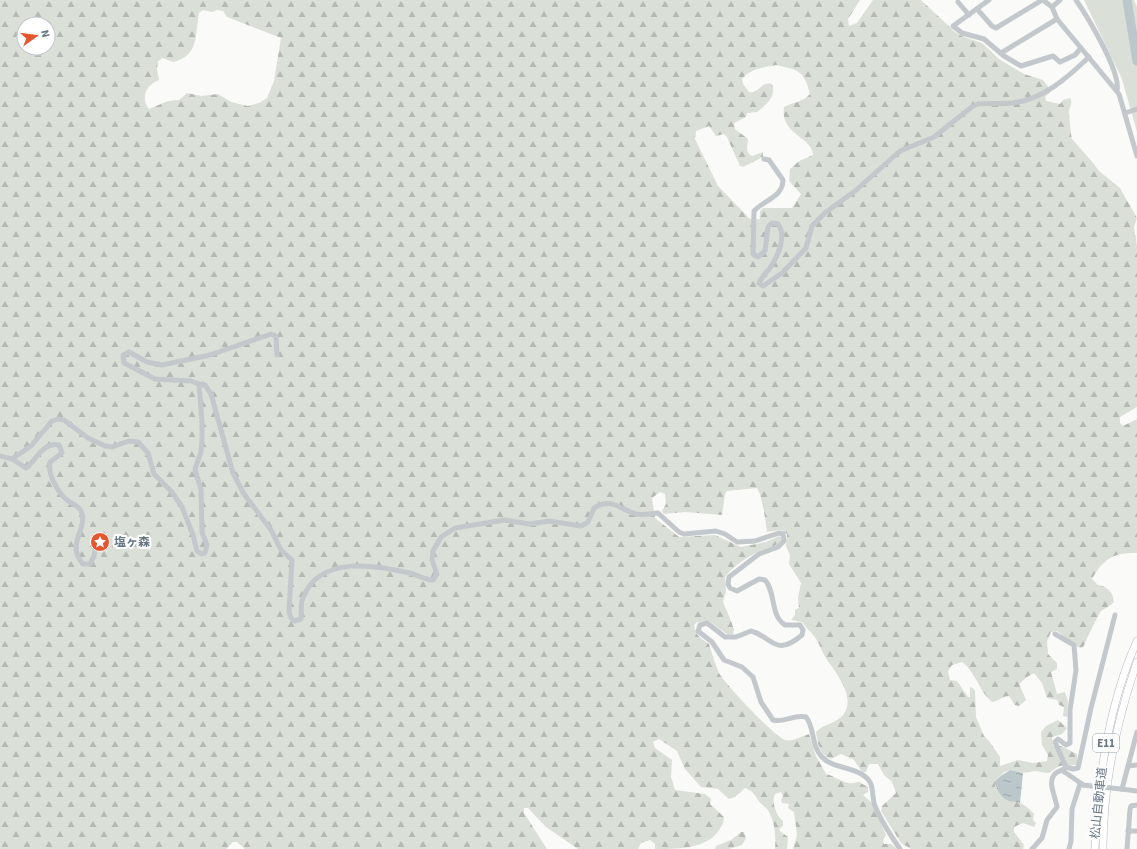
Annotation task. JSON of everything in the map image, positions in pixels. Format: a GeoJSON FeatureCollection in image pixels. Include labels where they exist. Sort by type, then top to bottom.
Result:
{"type":"FeatureCollection","features":[{"type":"Feature","properties":{"kind":"highway","name":"松山自動車道"},"geometry":{"type":"LineString","coordinates":[[1095,849],[1097,799],[1106,747],[1122,684],[1137,641]]}},
{"type":"Feature","properties":{"kind":"highway","name":"松山自動車道"},"geometry":{"type":"LineString","coordinates":[[1103,849],[1105,798],[1112,749],[1119,718],[1137,662]]}},
{"type":"Feature","properties":{"kind":"street"},"geometry":{"type":"LineString","coordinates":[[989,0],[953,26],[954,28],[962,33],[984,39],[1000,53],[1021,66],[1053,56],[1060,62],[1075,55],[1082,48]]}},
{"type":"Feature","properties":{"kind":"street"},"geometry":{"type":"LineString","coordinates":[[977,9],[992,26],[996,28],[1043,0],[1052,7],[1057,19],[1117,90],[1127,112],[1137,156]]}},
{"type":"Feature","properties":{"kind":"street"},"geometry":{"type":"LineString","coordinates":[[1052,7],[1060,0]]}},
{"type":"Feature","properties":{"kind":"street"},"geometry":{"type":"LineString","coordinates":[[1076,0],[1087,16],[1108,56],[1117,81],[1117,90]]}},
{"type":"Feature","properties":{"kind":"street"},"geometry":{"type":"LineString","coordinates":[[958,2],[969,15]]}},
{"type":"Feature","properties":{"kind":"street"},"geometry":{"type":"LineString","coordinates":[[1000,53],[1057,19]]}},
{"type":"Feature","properties":{"kind":"street"},"geometry":{"type":"LineString","coordinates":[[764,159],[769,160],[783,180],[781,189],[776,196],[759,206],[754,212],[753,254],[758,257],[765,251],[768,227],[772,223],[778,224],[782,230],[783,236],[771,267],[759,283],[763,286],[782,273],[806,248],[812,226],[817,220],[854,191],[900,151],[934,137],[973,106],[978,104],[1013,103],[1032,98],[1050,89],[1089,57]]}},
{"type":"Feature","properties":{"kind":"street"},"geometry":{"type":"LineString","coordinates":[[1127,112],[1137,109]]}},
{"type":"Feature","properties":{"kind":"street"},"geometry":{"type":"LineString","coordinates":[[277,355],[276,336],[271,334],[258,337],[210,356],[162,365],[147,362],[132,353],[126,352],[123,355],[124,363],[155,379],[191,382],[205,385],[209,389],[233,473],[244,494],[271,530],[281,550],[292,560],[290,614],[294,621],[301,619],[303,597],[316,578],[325,572],[340,568],[370,567],[410,574],[433,580],[437,574],[432,560],[432,552],[437,543],[449,531],[466,526],[504,520],[530,524],[549,521],[581,526],[588,522],[594,508],[605,502],[638,514],[658,513],[679,532],[684,534],[716,531],[725,534],[737,542],[744,543],[779,533],[782,534],[784,540],[782,544],[759,554],[729,577],[728,584],[730,588],[737,591],[759,579],[765,580],[769,586],[780,621],[785,626],[800,625],[803,630],[802,635],[788,644],[781,645],[770,643],[759,634],[750,631],[736,637],[725,637],[707,623],[700,625],[698,630],[700,634],[712,642],[724,660],[742,667],[753,677],[761,702],[773,720],[783,721],[797,716],[806,717],[809,721],[817,748],[822,757],[861,774],[867,779],[872,788],[874,806],[900,849]]}},
{"type":"Feature","properties":{"kind":"street"},"geometry":{"type":"LineString","coordinates":[[12,459],[31,446],[52,421],[58,419],[64,420],[88,438],[105,446],[112,447],[129,441],[138,442],[148,453],[154,474],[172,492],[182,507],[193,535],[197,551],[200,554],[205,553],[207,545],[202,532],[201,490],[196,469],[202,442],[199,384]]}},
{"type":"Feature","properties":{"kind":"street"},"geometry":{"type":"LineString","coordinates":[[0,456],[12,459],[26,468],[45,448],[56,444],[59,445],[62,454],[50,462],[49,470],[65,498],[78,507],[82,513],[83,520],[77,536],[76,548],[83,564],[90,564],[93,560],[97,537]]}},
{"type":"Feature","properties":{"kind":"street"},"geometry":{"type":"LineString","coordinates":[[1032,849],[1042,838],[1047,820],[1057,807],[1052,789],[1052,778],[1056,773],[1065,769],[1073,770],[1078,768],[1091,708],[1115,615]]}},
{"type":"Feature","properties":{"kind":"street"},"geometry":{"type":"LineString","coordinates":[[1055,634],[1074,646],[1076,670],[1070,710],[1070,743],[1066,746],[1058,739],[1055,742],[1065,769],[1081,784],[1137,791]]}},
{"type":"Feature","properties":{"kind":"street"},"geometry":{"type":"LineString","coordinates":[[1121,789],[1137,732]]}},
{"type":"Feature","properties":{"kind":"street"},"geometry":{"type":"LineString","coordinates":[[1128,766],[1137,765]]}},
{"type":"Feature","properties":{"kind":"street"},"geometry":{"type":"LineString","coordinates":[[1070,849],[1072,841],[1072,809],[1081,784]]}},
{"type":"Feature","properties":{"kind":"street"},"geometry":{"type":"LineString","coordinates":[[1127,849],[1130,809],[1131,806],[1137,804]]}},
{"type":"Feature","properties":{"kind":"street"},"geometry":{"type":"LineString","coordinates":[[1128,831],[1137,831]]}},
{"type":"Feature","properties":{"kind":"green space"},"geometry":{"type":"Polygon","coordinates":[[[0,0],[860,0],[848,19],[849,26],[857,23],[873,0],[921,0],[955,32],[964,37],[982,43],[999,59],[1024,74],[1043,80],[1051,91],[1045,97],[1046,101],[1060,104],[1063,100],[1070,98],[1071,103],[1069,113],[1072,139],[1099,171],[1120,188],[1137,218],[1134,227],[1137,246],[1137,407],[1120,417],[1120,423],[1123,426],[1137,419],[1137,553],[1122,554],[1110,558],[1101,566],[1092,579],[1098,585],[1109,590],[1114,602],[1101,611],[1084,646],[1081,648],[1078,647],[1057,631],[1051,632],[1047,641],[1048,654],[1057,663],[1057,669],[1051,672],[1057,694],[1065,692],[1068,701],[1067,717],[1063,716],[1064,707],[1059,705],[1057,700],[1047,698],[1042,683],[1034,673],[1019,684],[1026,700],[1019,706],[1015,705],[1009,696],[992,702],[970,670],[962,662],[952,665],[948,671],[950,680],[957,681],[968,697],[970,697],[970,687],[975,691],[976,717],[984,736],[1000,757],[1000,766],[1018,760],[1033,763],[1047,761],[1048,755],[1042,745],[1041,732],[1046,726],[1058,720],[1067,728],[1062,734],[1052,737],[1053,746],[1061,746],[1077,754],[1077,764],[1060,766],[1048,773],[1035,771],[1023,773],[1010,770],[1004,772],[998,778],[995,786],[1007,800],[1022,804],[1029,808],[1034,814],[1033,820],[1036,823],[1034,827],[1023,823],[1014,827],[1014,832],[1024,845],[1023,849],[911,849],[901,843],[881,811],[882,806],[896,793],[892,782],[884,775],[878,764],[869,764],[866,772],[862,772],[854,760],[841,754],[831,759],[824,754],[818,744],[816,732],[838,720],[844,714],[848,700],[846,692],[839,677],[824,655],[818,641],[802,622],[791,620],[795,615],[795,610],[799,608],[798,598],[801,583],[789,564],[790,555],[786,546],[787,534],[781,530],[767,532],[764,511],[757,488],[727,491],[725,494],[722,515],[685,512],[664,514],[662,511],[666,504],[665,494],[660,492],[652,498],[655,518],[679,537],[715,535],[741,547],[766,542],[779,536],[782,538],[775,545],[745,559],[725,577],[726,591],[723,602],[734,630],[733,634],[728,635],[709,621],[697,622],[694,625],[696,632],[699,637],[709,644],[719,673],[723,679],[750,710],[771,730],[785,740],[794,740],[809,734],[816,756],[826,774],[846,782],[859,782],[868,787],[868,792],[863,795],[871,802],[886,835],[883,840],[884,844],[891,844],[897,849],[793,849],[797,835],[794,812],[788,808],[789,804],[782,803],[781,800],[783,796],[781,792],[775,794],[774,804],[778,816],[783,821],[783,826],[779,829],[788,837],[787,849],[775,849],[775,830],[771,816],[768,810],[759,802],[750,790],[745,788],[735,797],[729,799],[718,789],[701,787],[685,769],[677,751],[659,739],[653,742],[655,748],[672,760],[671,777],[675,790],[705,794],[711,799],[710,804],[724,817],[723,824],[716,834],[704,843],[680,848],[655,849],[655,844],[650,840],[641,843],[638,849],[578,849],[546,827],[528,808],[524,808],[524,813],[547,849],[245,849],[237,842],[233,842],[226,849],[0,849],[0,0]],[[203,10],[199,13],[196,37],[192,50],[181,59],[173,62],[163,58],[158,61],[157,69],[159,80],[154,82],[148,88],[145,96],[146,105],[149,109],[168,101],[179,100],[187,93],[201,96],[218,94],[231,102],[248,106],[259,103],[267,98],[274,81],[281,38],[227,17],[223,11],[217,10],[212,12],[203,10]],[[776,65],[753,71],[742,79],[743,84],[749,92],[755,91],[765,84],[772,84],[773,92],[770,100],[757,112],[747,113],[746,117],[734,123],[735,129],[748,139],[748,152],[752,156],[763,152],[763,157],[743,167],[740,166],[727,137],[724,134],[716,136],[709,126],[696,131],[695,139],[718,186],[750,219],[760,219],[760,211],[763,208],[792,208],[801,194],[789,181],[790,169],[799,161],[813,155],[807,143],[787,124],[784,116],[784,107],[807,97],[810,94],[808,86],[799,72],[790,68],[776,65]]]}},
{"type":"Feature","properties":{"kind":"green space"},"geometry":{"type":"Polygon","coordinates":[[[1084,0],[1134,0],[1137,7],[1137,132],[1122,79],[1084,0]]]}},
{"type":"Feature","properties":{"kind":"green space"},"geometry":{"type":"Polygon","coordinates":[[[741,832],[744,832],[746,838],[742,845],[729,849],[715,849],[716,846],[731,840],[741,832]]]}},
{"type":"Feature","properties":{"kind":"water"},"geometry":{"type":"Polygon","coordinates":[[[1010,770],[1023,773],[1020,803],[1005,799],[995,784],[998,778],[1010,770]]]}},
{"type":"Feature","properties":{"kind":"waterway"},"geometry":{"type":"LineString","coordinates":[[1127,0],[1137,61]]}},
{"type":"Feature","properties":{"kind":"place","name":"塩ヶ森"},"geometry":{"type":"Point","coordinates":[100,542]}}]}
